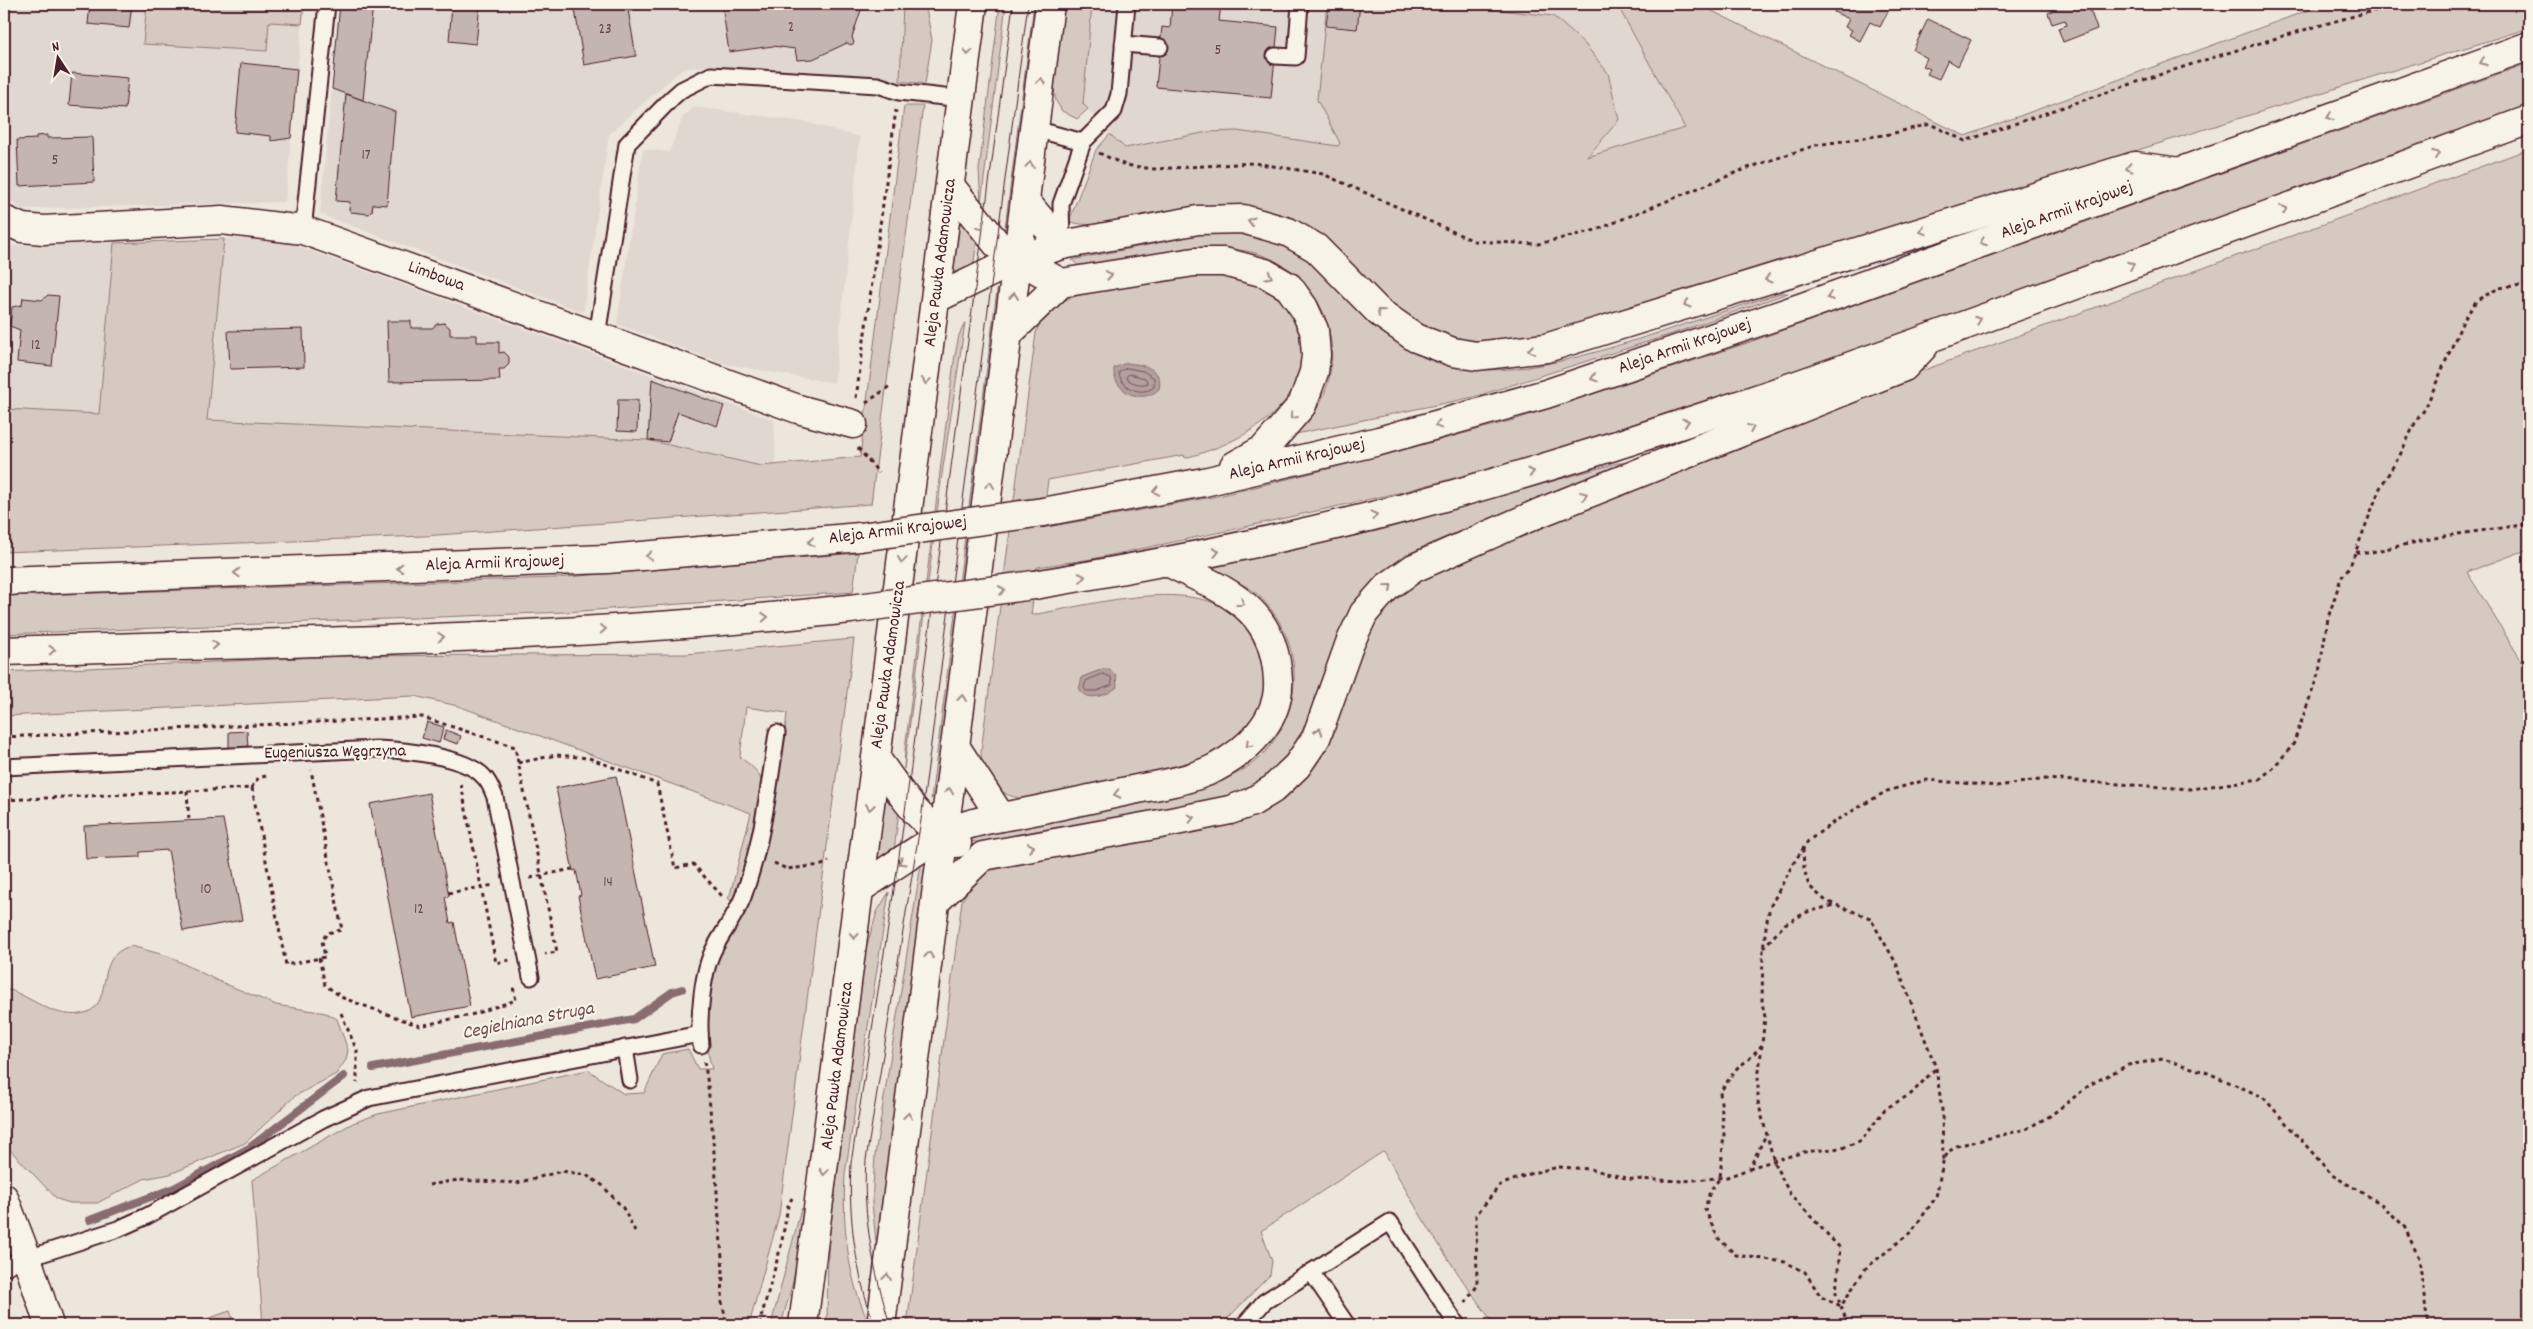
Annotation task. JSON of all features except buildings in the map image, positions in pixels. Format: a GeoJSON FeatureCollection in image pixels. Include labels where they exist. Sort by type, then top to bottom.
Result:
{"type":"FeatureCollection","features":[{"type":"Feature","properties":{"kind":"main road","name":"Aleja Pawła Adamowicza"},"geometry":{"type":"LineString","coordinates":[[804,1325],[974,4]]}},
{"type":"Feature","properties":{"kind":"main road"},"geometry":{"type":"LineString","coordinates":[[881,1325],[1050,4]]}},
{"type":"Feature","properties":{"kind":"main road","name":"Aleja Armii Krajowej"},"geometry":{"type":"LineString","coordinates":[[4,581],[607,559],[860,536],[1044,512],[1204,482],[1379,441],[1546,394],[1803,307],[2529,46]]}},
{"type":"Feature","properties":{"kind":"main road"},"geometry":{"type":"LineString","coordinates":[[4,651],[502,635],[675,625],[850,610],[1034,585],[1168,562],[1323,528],[1478,487],[1659,431],[1932,337],[2529,120]]}},
{"type":"Feature","properties":{"kind":"main road"},"geometry":{"type":"LineString","coordinates":[[937,298],[1018,259],[1062,245],[1198,220],[1243,219],[1288,232],[1316,248],[1379,312],[1416,338],[1453,352],[1476,356],[1503,354],[1546,348],[2135,166],[2177,171]]}},
{"type":"Feature","properties":{"kind":"main road"},"geometry":{"type":"LineString","coordinates":[[951,187],[997,244],[1018,259],[1061,284]]}},
{"type":"Feature","properties":{"kind":"main road"},"geometry":{"type":"LineString","coordinates":[[1025,201],[1062,245]]}},
{"type":"Feature","properties":{"kind":"main road","name":"Limbowa"},"geometry":{"type":"LineString","coordinates":[[4,220],[22,228],[44,230],[222,220],[303,230],[798,409],[854,418]]}},
{"type":"Feature","properties":{"kind":"main road"},"geometry":{"type":"LineString","coordinates":[[1009,333],[1061,284],[1171,265],[1224,262],[1265,273],[1289,287],[1304,308],[1314,330],[1316,355],[1314,372],[1302,405],[1264,449],[1204,482]]}},
{"type":"Feature","properties":{"kind":"main road"},"geometry":{"type":"LineString","coordinates":[[936,901],[983,856],[1171,822],[1230,810],[1252,802],[1272,789],[1297,766],[1316,738],[1350,643],[1364,613],[1387,588],[1414,568],[1539,513],[1904,367],[1932,337]]}},
{"type":"Feature","properties":{"kind":"main road"},"geometry":{"type":"LineString","coordinates":[[860,888],[960,827],[1164,784],[1214,768],[1242,751],[1257,737],[1269,719],[1278,689],[1277,657],[1271,638],[1261,621],[1248,607],[1231,595],[1168,562]]}},
{"type":"Feature","properties":{"kind":"main road"},"geometry":{"type":"LineString","coordinates":[[955,746],[1001,817]]}},
{"type":"Feature","properties":{"kind":"main road"},"geometry":{"type":"LineString","coordinates":[[876,759],[921,820],[943,836],[983,856]]}},
{"type":"Feature","properties":{"kind":"main road"},"geometry":{"type":"LineString","coordinates":[[4,1198],[15,1263],[49,1325]]}},
{"type":"Feature","properties":{"kind":"lane"},"geometry":{"type":"LineString","coordinates":[[303,230],[327,4]]}},
{"type":"Feature","properties":{"kind":"lane"},"geometry":{"type":"LineString","coordinates":[[1062,245],[1061,204],[1083,142],[1114,111],[1120,94],[1128,4]]}},
{"type":"Feature","properties":{"kind":"lane"},"geometry":{"type":"LineString","coordinates":[[1275,56],[1296,56],[1300,4]]}},
{"type":"Feature","properties":{"kind":"lane"},"geometry":{"type":"LineString","coordinates":[[1123,44],[1160,47]]}},
{"type":"Feature","properties":{"kind":"lane"},"geometry":{"type":"LineString","coordinates":[[597,336],[627,144],[681,90],[711,75],[878,85],[899,92],[962,99]]}},
{"type":"Feature","properties":{"kind":"lane"},"geometry":{"type":"LineString","coordinates":[[1035,129],[1083,142]]}},
{"type":"Feature","properties":{"kind":"lane"},"geometry":{"type":"LineString","coordinates":[[15,1263],[118,1228],[147,1216],[355,1104],[386,1093],[625,1048],[700,1039],[702,992],[713,949],[736,912],[754,860],[769,791],[777,732]]}},
{"type":"Feature","properties":{"kind":"lane","name":"Eugeniusza Węgrzyna"},"geometry":{"type":"LineString","coordinates":[[4,767],[376,750],[425,753],[472,768],[483,775],[495,798],[531,977]]}},
{"type":"Feature","properties":{"kind":"lane"},"geometry":{"type":"LineString","coordinates":[[625,1048],[630,1080]]}},
{"type":"Feature","properties":{"kind":"lane"},"geometry":{"type":"LineString","coordinates":[[1244,1325],[1264,1302],[1390,1222],[1455,1323]]}},
{"type":"Feature","properties":{"kind":"lane"},"geometry":{"type":"LineString","coordinates":[[1311,1272],[1347,1325]]}},
{"type":"Feature","properties":{"kind":"path"},"geometry":{"type":"LineString","coordinates":[[1083,142],[1102,155],[1125,165],[1154,169],[1254,163],[1323,174],[1474,241],[1538,244],[1596,230],[1745,169],[1816,145],[1890,134],[1930,124],[1965,141],[2104,92],[2290,34],[2400,4]]}},
{"type":"Feature","properties":{"kind":"path"},"geometry":{"type":"LineString","coordinates":[[854,418],[899,92]]}},
{"type":"Feature","properties":{"kind":"path"},"geometry":{"type":"LineString","coordinates":[[1848,1325],[1836,1293],[1840,1248],[1790,1194],[1774,1160],[1758,1102],[1758,1080],[1765,1017],[1762,1003],[1763,949],[1770,908],[1808,841],[1835,821],[1887,791],[1926,780],[1997,786],[2046,779],[2191,789],[2260,779],[2273,768],[2293,745],[2319,672],[2328,618],[2338,586],[2356,552],[2380,488],[2400,455],[2416,421],[2425,409],[2463,321],[2477,300],[2499,288],[2529,284]]}},
{"type":"Feature","properties":{"kind":"path"},"geometry":{"type":"LineString","coordinates":[[854,418],[890,386]]}},
{"type":"Feature","properties":{"kind":"path"},"geometry":{"type":"LineString","coordinates":[[2356,552],[2367,552],[2444,536],[2529,524]]}},
{"type":"Feature","properties":{"kind":"path"},"geometry":{"type":"LineString","coordinates":[[518,764],[556,755],[589,758],[657,784],[675,868],[693,864],[736,912]]}},
{"type":"Feature","properties":{"kind":"path"},"geometry":{"type":"LineString","coordinates":[[303,769],[320,767]]}},
{"type":"Feature","properties":{"kind":"path"},"geometry":{"type":"LineString","coordinates":[[273,774],[258,777],[253,782],[252,788],[286,965],[325,957],[322,940],[327,933],[342,930],[310,768]]}},
{"type":"Feature","properties":{"kind":"path"},"geometry":{"type":"LineString","coordinates":[[460,777],[496,963],[527,957]]}},
{"type":"Feature","properties":{"kind":"path"},"geometry":{"type":"LineString","coordinates":[[4,800],[252,788]]}},
{"type":"Feature","properties":{"kind":"path"},"geometry":{"type":"LineString","coordinates":[[187,791],[189,821]]}},
{"type":"Feature","properties":{"kind":"path"},"geometry":{"type":"LineString","coordinates":[[1803,849],[1804,869],[1809,886],[1826,901],[1870,918],[1896,963],[1936,1068],[1942,1110],[1943,1162],[1936,1198],[1912,1231],[1865,1269],[1841,1306]]}},
{"type":"Feature","properties":{"kind":"path"},"geometry":{"type":"LineString","coordinates":[[754,860],[766,860],[787,869],[822,865],[829,861]]}},
{"type":"Feature","properties":{"kind":"path"},"geometry":{"type":"LineString","coordinates":[[1763,949],[1785,924],[1807,912],[1836,905]]}},
{"type":"Feature","properties":{"kind":"path"},"geometry":{"type":"LineString","coordinates":[[319,958],[325,984],[343,998],[420,1026],[474,1014],[516,1000],[512,981]]}},
{"type":"Feature","properties":{"kind":"path"},"geometry":{"type":"LineString","coordinates":[[341,1013],[357,1051],[355,1104]]}},
{"type":"Feature","properties":{"kind":"path"},"geometry":{"type":"LineString","coordinates":[[700,1039],[708,1076],[708,1104],[712,1126],[723,1271],[722,1302],[727,1325]]}},
{"type":"Feature","properties":{"kind":"path"},"geometry":{"type":"LineString","coordinates":[[1762,1044],[1749,1059],[1737,1068],[1720,1092],[1724,1134],[1720,1178],[1710,1190],[1705,1209],[1718,1238],[1736,1255],[1785,1262],[1805,1272],[1821,1297],[1841,1306]]}},
{"type":"Feature","properties":{"kind":"path"},"geometry":{"type":"LineString","coordinates":[[1943,1162],[1948,1152],[1957,1146],[2026,1129],[2050,1116],[2091,1084],[2128,1065],[2163,1060],[2208,1073],[2263,1097],[2332,1176],[2380,1203],[2404,1226],[2419,1258],[2428,1325]]}},
{"type":"Feature","properties":{"kind":"path"},"geometry":{"type":"LineString","coordinates":[[1455,1323],[1477,1286],[1476,1215],[1500,1185],[1532,1172],[1560,1167],[1590,1169],[1630,1179],[1684,1181],[1720,1178],[1804,1152],[1842,1148],[1862,1140],[1885,1109],[1912,1094],[1936,1068]]}},
{"type":"Feature","properties":{"kind":"path"},"geometry":{"type":"LineString","coordinates":[[1749,1169],[1766,1135]]}},
{"type":"Feature","properties":{"kind":"path"},"geometry":{"type":"LineString","coordinates":[[429,1185],[458,1180],[516,1184],[562,1171],[586,1175],[602,1186],[618,1203],[635,1231]]}},
{"type":"Feature","properties":{"kind":"path"},"geometry":{"type":"LineString","coordinates":[[759,1325],[781,1246],[788,1206]]}},
{"type":"Feature","properties":{"kind":"path"},"geometry":{"type":"LineString","coordinates":[[4,1318],[6,1325]]}},
{"type":"Feature","properties":{"kind":"shaded area"},"geometry":{"type":"Polygon","coordinates":[[[4,4],[147,4],[144,44],[267,51],[269,22],[302,24],[285,202],[20,209],[4,195],[4,4]]]}},
{"type":"Feature","properties":{"kind":"shaded area"},"geometry":{"type":"Polygon","coordinates":[[[147,4],[304,4],[302,24],[269,22],[267,51],[143,44],[147,4]]]}},
{"type":"Feature","properties":{"kind":"shaded area"},"geometry":{"type":"Polygon","coordinates":[[[340,4],[903,4],[900,81],[714,65],[682,69],[609,134],[583,312],[320,214],[340,4]]]}},
{"type":"Feature","properties":{"kind":"shaded area"},"geometry":{"type":"Polygon","coordinates":[[[903,4],[925,4],[932,40],[925,84],[900,81],[903,4]]]}},
{"type":"Feature","properties":{"kind":"shaded area"},"geometry":{"type":"Polygon","coordinates":[[[1000,4],[1006,4],[981,203],[979,170],[1000,4]]]}},
{"type":"Feature","properties":{"kind":"shaded area"},"geometry":{"type":"Polygon","coordinates":[[[1034,4],[1037,4],[1007,243],[1003,243],[1034,4]]]}},
{"type":"Feature","properties":{"kind":"shaded area"},"geometry":{"type":"Polygon","coordinates":[[[1064,4],[1092,4],[1083,104],[1088,109],[1077,119],[1062,111],[1056,101],[1054,89],[1064,4]]]}},
{"type":"Feature","properties":{"kind":"shaded area"},"geometry":{"type":"Polygon","coordinates":[[[1092,4],[1612,4],[1619,8],[1685,129],[1416,206],[1237,131],[1208,132],[1125,148],[1083,104],[1092,4]]]}},
{"type":"Feature","properties":{"kind":"shaded area"},"geometry":{"type":"Polygon","coordinates":[[[1327,4],[1446,4],[1553,16],[1584,43],[1608,73],[1619,120],[1587,157],[1685,128],[1619,8],[1612,4],[1698,4],[1965,136],[2325,4],[2529,4],[2529,28],[1616,313],[1546,333],[1514,339],[1484,341],[1454,338],[1425,327],[1396,309],[1318,235],[1291,218],[1275,212],[1243,206],[1216,206],[1151,213],[1099,224],[1078,224],[1069,221],[1096,150],[1110,134],[1125,148],[1208,132],[1237,131],[1338,146],[1340,143],[1317,100],[1327,4]]]}},
{"type":"Feature","properties":{"kind":"shaded area"},"geometry":{"type":"Polygon","coordinates":[[[2529,63],[2529,105],[1802,369],[1529,458],[1402,492],[1092,559],[1037,567],[1031,615],[1135,597],[1172,596],[1205,600],[1233,613],[1254,637],[1264,675],[1262,699],[1252,720],[1237,738],[1208,758],[1174,769],[1028,799],[1018,798],[1001,791],[988,779],[984,771],[981,751],[1036,333],[1041,321],[1048,312],[1066,300],[1089,293],[1166,278],[1205,275],[1241,279],[1266,289],[1279,299],[1290,312],[1300,336],[1301,361],[1296,382],[1285,401],[1269,418],[1229,442],[1185,458],[1184,455],[1048,480],[1042,528],[1223,495],[1392,453],[1517,419],[1747,343],[2529,63]]]}},
{"type":"Feature","properties":{"kind":"shaded area"},"geometry":{"type":"Polygon","coordinates":[[[904,106],[923,106],[871,504],[424,536],[4,552],[4,409],[99,414],[114,243],[224,239],[207,420],[647,440],[761,466],[860,457],[904,106]]]}},
{"type":"Feature","properties":{"kind":"shaded area"},"geometry":{"type":"Polygon","coordinates":[[[694,107],[805,122],[860,137],[834,383],[725,364],[617,324],[643,149],[669,152],[683,117],[694,107]]]}},
{"type":"Feature","properties":{"kind":"shaded area"},"geometry":{"type":"Polygon","coordinates":[[[2529,149],[2529,549],[2467,572],[2529,673],[2529,1325],[1495,1325],[1436,1240],[1384,1151],[1261,1231],[1272,1261],[1270,1275],[1228,1318],[1224,1325],[907,1325],[962,901],[970,886],[987,871],[1231,824],[1265,810],[1281,800],[1309,774],[1329,744],[1359,653],[1377,620],[1401,595],[1437,568],[1897,380],[2529,149]]]}},
{"type":"Feature","properties":{"kind":"shaded area"},"geometry":{"type":"Polygon","coordinates":[[[961,214],[977,238],[973,269],[952,282],[961,214]]]}},
{"type":"Feature","properties":{"kind":"shaded area"},"geometry":{"type":"Polygon","coordinates":[[[1203,234],[1247,234],[1276,243],[1313,263],[1362,314],[1388,336],[1418,355],[1446,365],[1475,369],[1506,369],[1570,359],[1630,342],[1780,293],[1788,293],[1672,334],[1474,397],[1296,434],[1320,404],[1329,380],[1332,355],[1327,324],[1321,308],[1301,280],[1288,269],[1257,253],[1239,250],[1209,251],[1080,267],[1072,260],[1203,234]]]}},
{"type":"Feature","properties":{"kind":"shaded area"},"geometry":{"type":"Polygon","coordinates":[[[275,238],[774,420],[776,465],[761,466],[647,440],[207,420],[224,239],[275,238]]]}},
{"type":"Feature","properties":{"kind":"shaded area"},"geometry":{"type":"Polygon","coordinates":[[[114,243],[99,414],[4,409],[4,246],[114,243]]]}},
{"type":"Feature","properties":{"kind":"shaded area"},"geometry":{"type":"Polygon","coordinates":[[[1001,287],[935,795],[931,799],[997,290],[1001,287]]]}},
{"type":"Feature","properties":{"kind":"shaded area"},"geometry":{"type":"Polygon","coordinates":[[[965,323],[942,474],[904,769],[954,361],[959,335],[965,323]]]}},
{"type":"Feature","properties":{"kind":"shaded area"},"geometry":{"type":"Polygon","coordinates":[[[1617,463],[1623,463],[1427,545],[1386,570],[1364,592],[1346,619],[1302,733],[1277,766],[1260,780],[1246,788],[1217,800],[1201,804],[985,843],[968,841],[962,836],[1198,789],[1240,772],[1253,763],[1270,745],[1283,725],[1291,703],[1294,681],[1292,657],[1286,635],[1274,614],[1258,595],[1240,583],[1207,569],[1381,530],[1617,463]]]}},
{"type":"Feature","properties":{"kind":"shaded area"},"geometry":{"type":"Polygon","coordinates":[[[858,553],[853,592],[566,612],[4,634],[4,596],[555,578],[858,553]]]}},
{"type":"Feature","properties":{"kind":"shaded area"},"geometry":{"type":"Polygon","coordinates":[[[854,639],[779,1215],[749,1325],[263,1325],[252,1180],[353,1123],[378,1114],[588,1070],[624,1094],[644,1093],[662,1054],[688,1049],[698,1069],[712,1069],[708,1054],[705,1022],[708,988],[717,957],[750,897],[777,778],[787,713],[746,707],[740,757],[754,768],[759,775],[762,783],[762,793],[756,823],[733,903],[728,898],[751,813],[458,706],[414,696],[4,716],[4,672],[339,656],[686,654],[854,639]]]}},
{"type":"Feature","properties":{"kind":"shaded area"},"geometry":{"type":"Polygon","coordinates":[[[887,787],[899,810],[893,860],[875,877],[887,787]]]}},
{"type":"Feature","properties":{"kind":"shaded area"},"geometry":{"type":"Polygon","coordinates":[[[928,855],[877,1252],[872,1203],[875,1155],[922,858],[928,855]]]}},
{"type":"Feature","properties":{"kind":"shaded area"},"geometry":{"type":"Polygon","coordinates":[[[889,892],[845,1174],[844,1202],[849,1259],[855,1286],[868,1325],[827,1325],[828,1247],[866,949],[877,912],[889,892]]]}},
{"type":"Feature","properties":{"kind":"shaded area"},"geometry":{"type":"Polygon","coordinates":[[[131,946],[168,956],[216,980],[276,1005],[326,1013],[337,1019],[348,1050],[346,1060],[336,1074],[295,1096],[245,1143],[170,1174],[144,1179],[97,1203],[70,1203],[57,1199],[11,1151],[4,1137],[4,988],[60,1013],[80,1014],[91,1010],[98,1003],[111,960],[119,952],[131,946]]]}},
{"type":"Feature","properties":{"kind":"shaded area"},"geometry":{"type":"Polygon","coordinates":[[[801,1209],[805,1210],[797,1267],[781,1325],[771,1325],[801,1209]]]}},
{"type":"Feature","properties":{"kind":"shaded area"},"geometry":{"type":"Polygon","coordinates":[[[230,1311],[235,1325],[189,1325],[230,1311]]]}},
{"type":"Feature","properties":{"kind":"water"},"geometry":{"type":"Polygon","coordinates":[[[1126,363],[1145,366],[1155,372],[1160,382],[1159,389],[1145,396],[1129,394],[1118,383],[1114,368],[1126,363]]]}},
{"type":"Feature","properties":{"kind":"water"},"geometry":{"type":"Polygon","coordinates":[[[1103,669],[1110,669],[1116,675],[1117,687],[1103,695],[1092,697],[1083,694],[1079,690],[1082,677],[1103,669]]]}},
{"type":"Feature","properties":{"kind":"waterway","name":"Cegielniana Struga"},"geometry":{"type":"LineString","coordinates":[[373,1068],[634,1019],[672,992],[682,989]]}},
{"type":"Feature","properties":{"kind":"waterway","name":"Cegielniana Struga"},"geometry":{"type":"LineString","coordinates":[[90,1220],[174,1188],[249,1148],[344,1076]]}},
{"type":"Feature","properties":{"kind":"tram line"},"geometry":{"type":"LineString","coordinates":[[874,1325],[862,1285],[852,1225],[851,1163],[898,864],[1013,4]]}},
{"type":"Feature","properties":{"kind":"tram line"},"geometry":{"type":"LineString","coordinates":[[890,1325],[874,1264],[868,1224],[865,1182],[866,1160],[921,820],[1028,4]]}}]}
